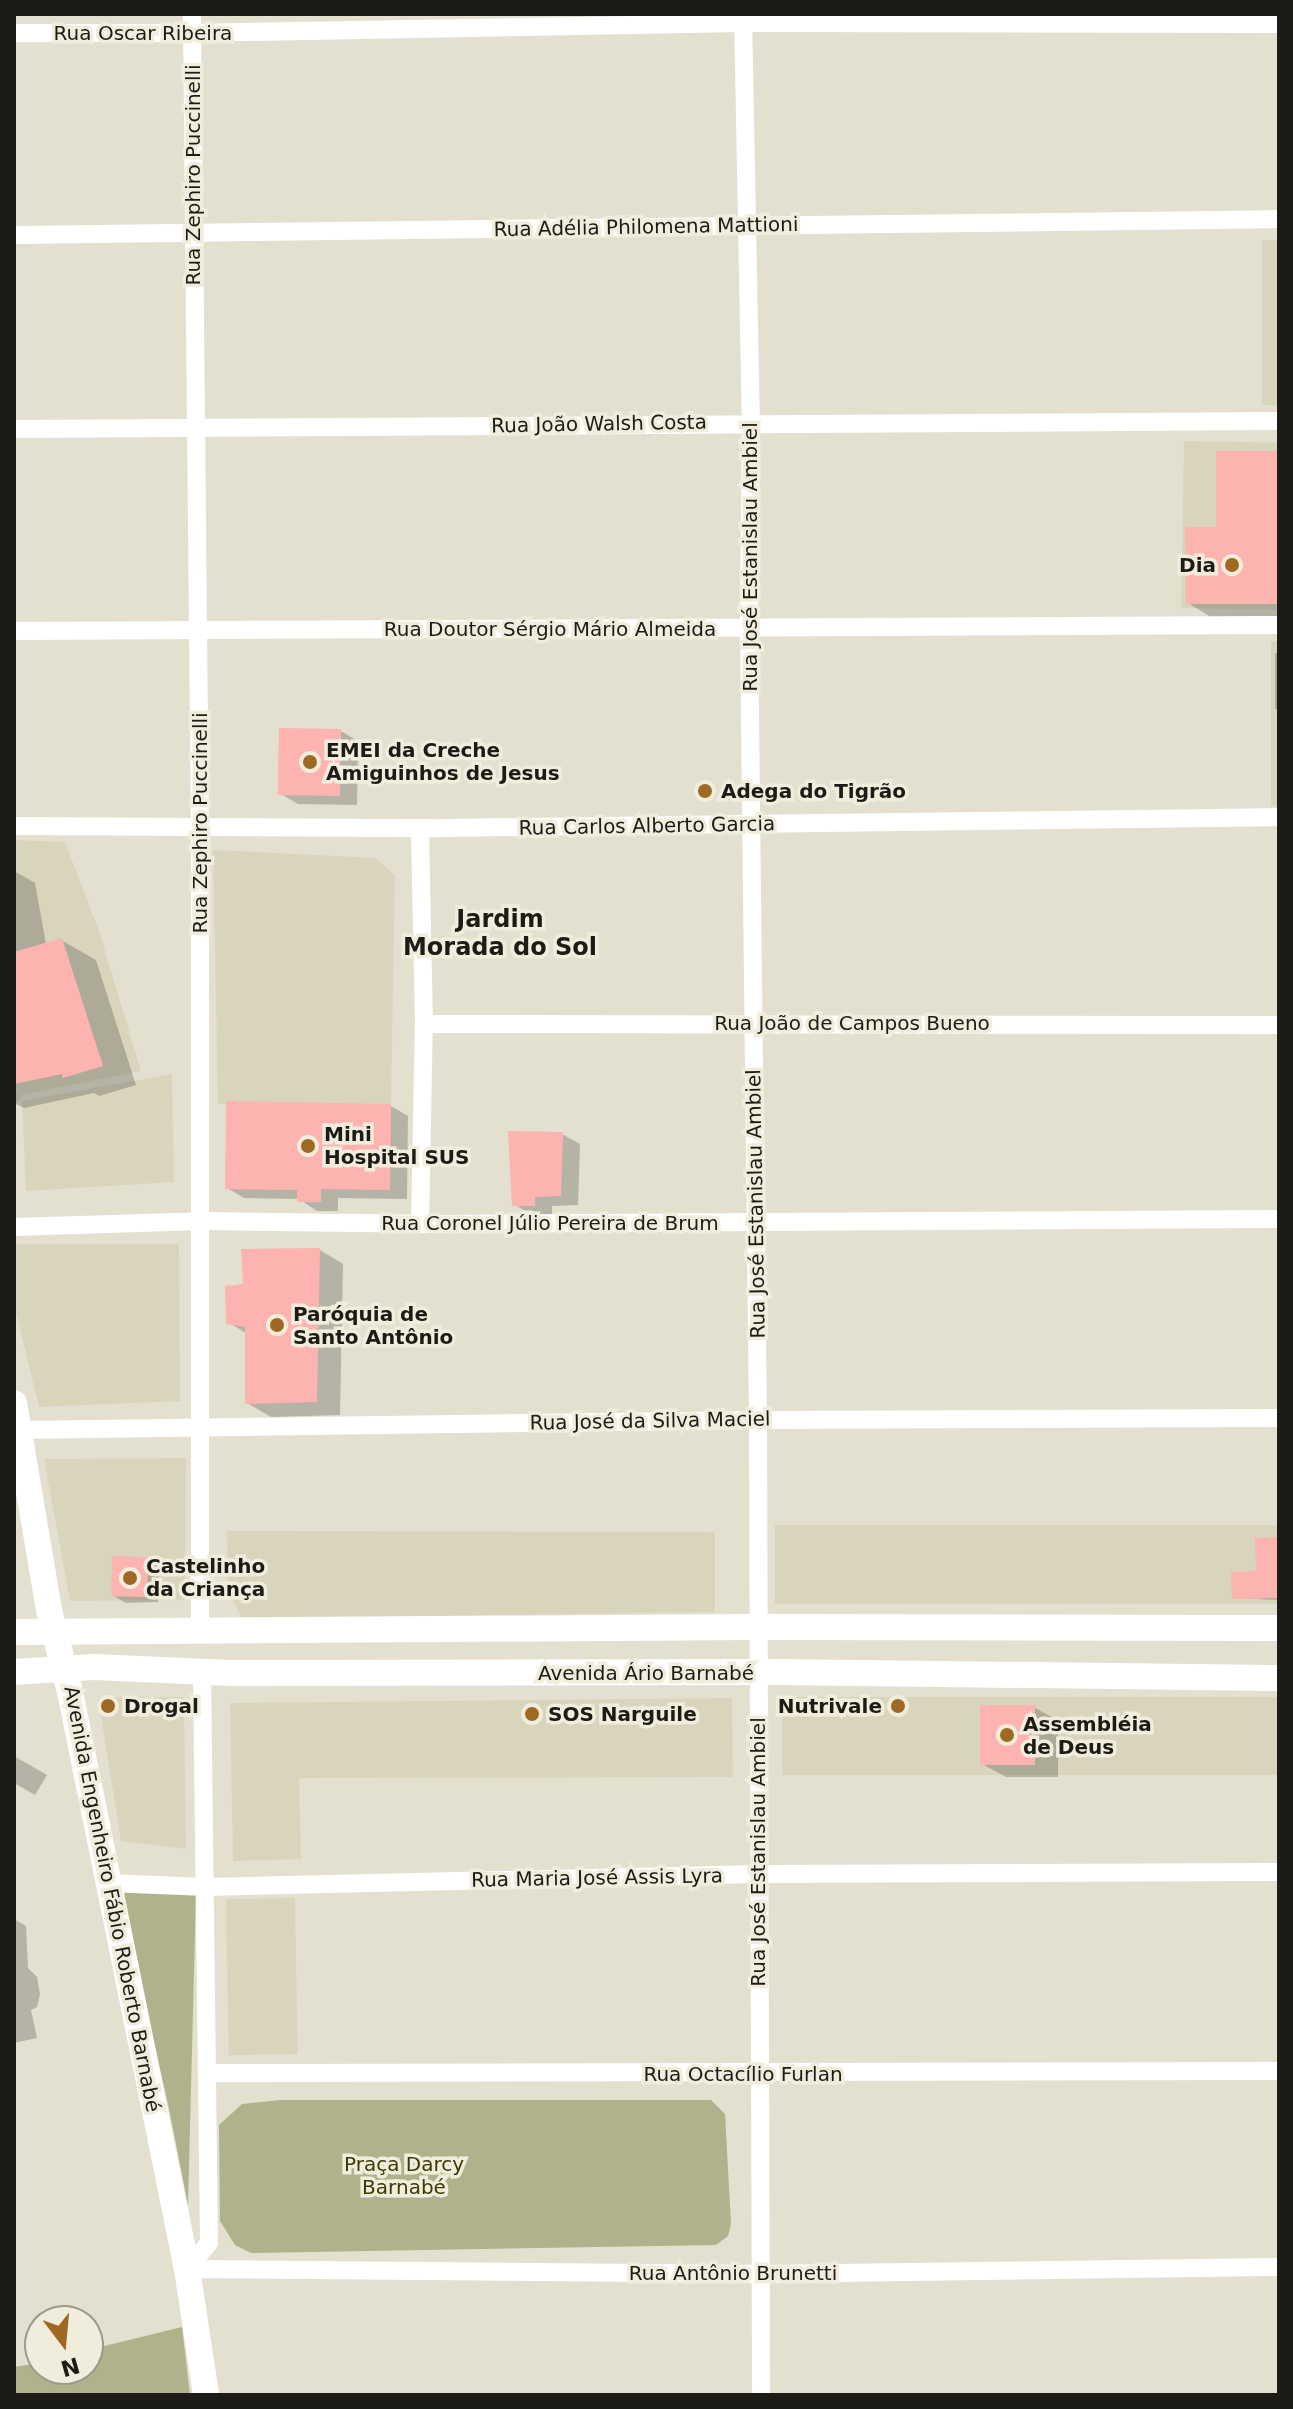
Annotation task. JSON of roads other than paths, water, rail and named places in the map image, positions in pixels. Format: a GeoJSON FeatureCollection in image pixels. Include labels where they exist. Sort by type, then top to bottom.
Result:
{"type":"FeatureCollection","features":[{"type":"Feature","properties":{"kind":"main road","name":"Avenida Engenheiro Fábio Roberto Barnabé"},"geometry":{"type":"LineString","coordinates":[[14,1403],[55,1633],[187,2269],[206,2395]]}},
{"type":"Feature","properties":{"kind":"main road"},"geometry":{"type":"LineString","coordinates":[[14,1632],[756,1627],[1279,1628]]}},
{"type":"Feature","properties":{"kind":"main road","name":"Avenida Ário Barnabé"},"geometry":{"type":"LineString","coordinates":[[14,1672],[64,1668],[202,1672],[757,1672],[1279,1678]]}},
{"type":"Feature","properties":{"kind":"street","name":"Rua Zephiro Puccinelli"},"geometry":{"type":"LineString","coordinates":[[192,14],[200,827],[200,1633]]}},
{"type":"Feature","properties":{"kind":"street","name":"Rua Oscar Ribeira"},"geometry":{"type":"LineString","coordinates":[[14,33],[192,33],[743,18],[1279,24]]}},
{"type":"Feature","properties":{"kind":"street","name":"Rua José Estanislau Ambiel"},"geometry":{"type":"LineString","coordinates":[[743,18],[751,423],[749,629],[758,1420],[756,1627],[761,2395]]}},
{"type":"Feature","properties":{"kind":"street","name":"Rua Adélia Philomena Mattioni"},"geometry":{"type":"LineString","coordinates":[[14,235],[1279,219]]}},
{"type":"Feature","properties":{"kind":"street","name":"Rua João Walsh Costa"},"geometry":{"type":"LineString","coordinates":[[14,429],[1279,421]]}},
{"type":"Feature","properties":{"kind":"street","name":"Rua Doutor Sérgio Mário Almeida"},"geometry":{"type":"LineString","coordinates":[[14,631],[1279,625]]}},
{"type":"Feature","properties":{"kind":"street","name":"Rua Carlos Alberto Garcia"},"geometry":{"type":"LineString","coordinates":[[14,826],[420,828],[1279,817]]}},
{"type":"Feature","properties":{"kind":"street"},"geometry":{"type":"LineString","coordinates":[[420,828],[424,1024],[420,1224]]}},
{"type":"Feature","properties":{"kind":"street","name":"Rua João de Campos Bueno"},"geometry":{"type":"LineString","coordinates":[[424,1024],[1279,1025]]}},
{"type":"Feature","properties":{"kind":"street","name":"Rua Coronel Júlio Pereira de Brum"},"geometry":{"type":"LineString","coordinates":[[14,1227],[201,1221],[420,1224],[1279,1219]]}},
{"type":"Feature","properties":{"kind":"street","name":"Rua José da Silva Maciel"},"geometry":{"type":"LineString","coordinates":[[20,1430],[201,1425],[1279,1418]]}},
{"type":"Feature","properties":{"kind":"street"},"geometry":{"type":"LineString","coordinates":[[187,2269],[209,2243],[202,1672]]}},
{"type":"Feature","properties":{"kind":"street","name":"Rua Maria José Assis Lyra"},"geometry":{"type":"LineString","coordinates":[[108,1883],[206,1887],[759,1874],[1279,1872]]}},
{"type":"Feature","properties":{"kind":"street","name":"Rua Octacílio Furlan"},"geometry":{"type":"LineString","coordinates":[[208,2073],[1279,2071]]}},
{"type":"Feature","properties":{"kind":"street","name":"Rua Antônio Brunetti"},"geometry":{"type":"LineString","coordinates":[[187,2269],[760,2274],[1279,2267]]}},
{"type":"Feature","properties":{"kind":"place","name":"Dia"},"geometry":{"type":"Point","coordinates":[1232,565]}},
{"type":"Feature","properties":{"kind":"place","name":"EMEI da Creche Amiguinhos de Jesus"},"geometry":{"type":"Point","coordinates":[310,762]}},
{"type":"Feature","properties":{"kind":"place","name":"Adega do Tigrão"},"geometry":{"type":"Point","coordinates":[705,791]}},
{"type":"Feature","properties":{"kind":"place","name":"Mini Hospital SUS"},"geometry":{"type":"Point","coordinates":[308,1146]}},
{"type":"Feature","properties":{"kind":"place","name":"Paróquia de Santo Antônio"},"geometry":{"type":"Point","coordinates":[277,1325]}},
{"type":"Feature","properties":{"kind":"place","name":"Castelinho da Criança"},"geometry":{"type":"Point","coordinates":[130,1578]}},
{"type":"Feature","properties":{"kind":"place","name":"Drogal"},"geometry":{"type":"Point","coordinates":[108,1706]}},
{"type":"Feature","properties":{"kind":"place","name":"Nutrivale"},"geometry":{"type":"Point","coordinates":[898,1706]}},
{"type":"Feature","properties":{"kind":"place","name":"SOS Narguile"},"geometry":{"type":"Point","coordinates":[532,1714]}},
{"type":"Feature","properties":{"kind":"place","name":"Assembléia de Deus"},"geometry":{"type":"Point","coordinates":[1007,1735]}},
{"type":"Feature","properties":{"kind":"district","name":"Jardim Morada do Sol"},"geometry":{"type":"Point","coordinates":[500,934]}},
{"type":"Feature","properties":{"kind":"park label","name":"Praça Darcy Barnabé"},"geometry":{"type":"Point","coordinates":[404,2176]}}]}
